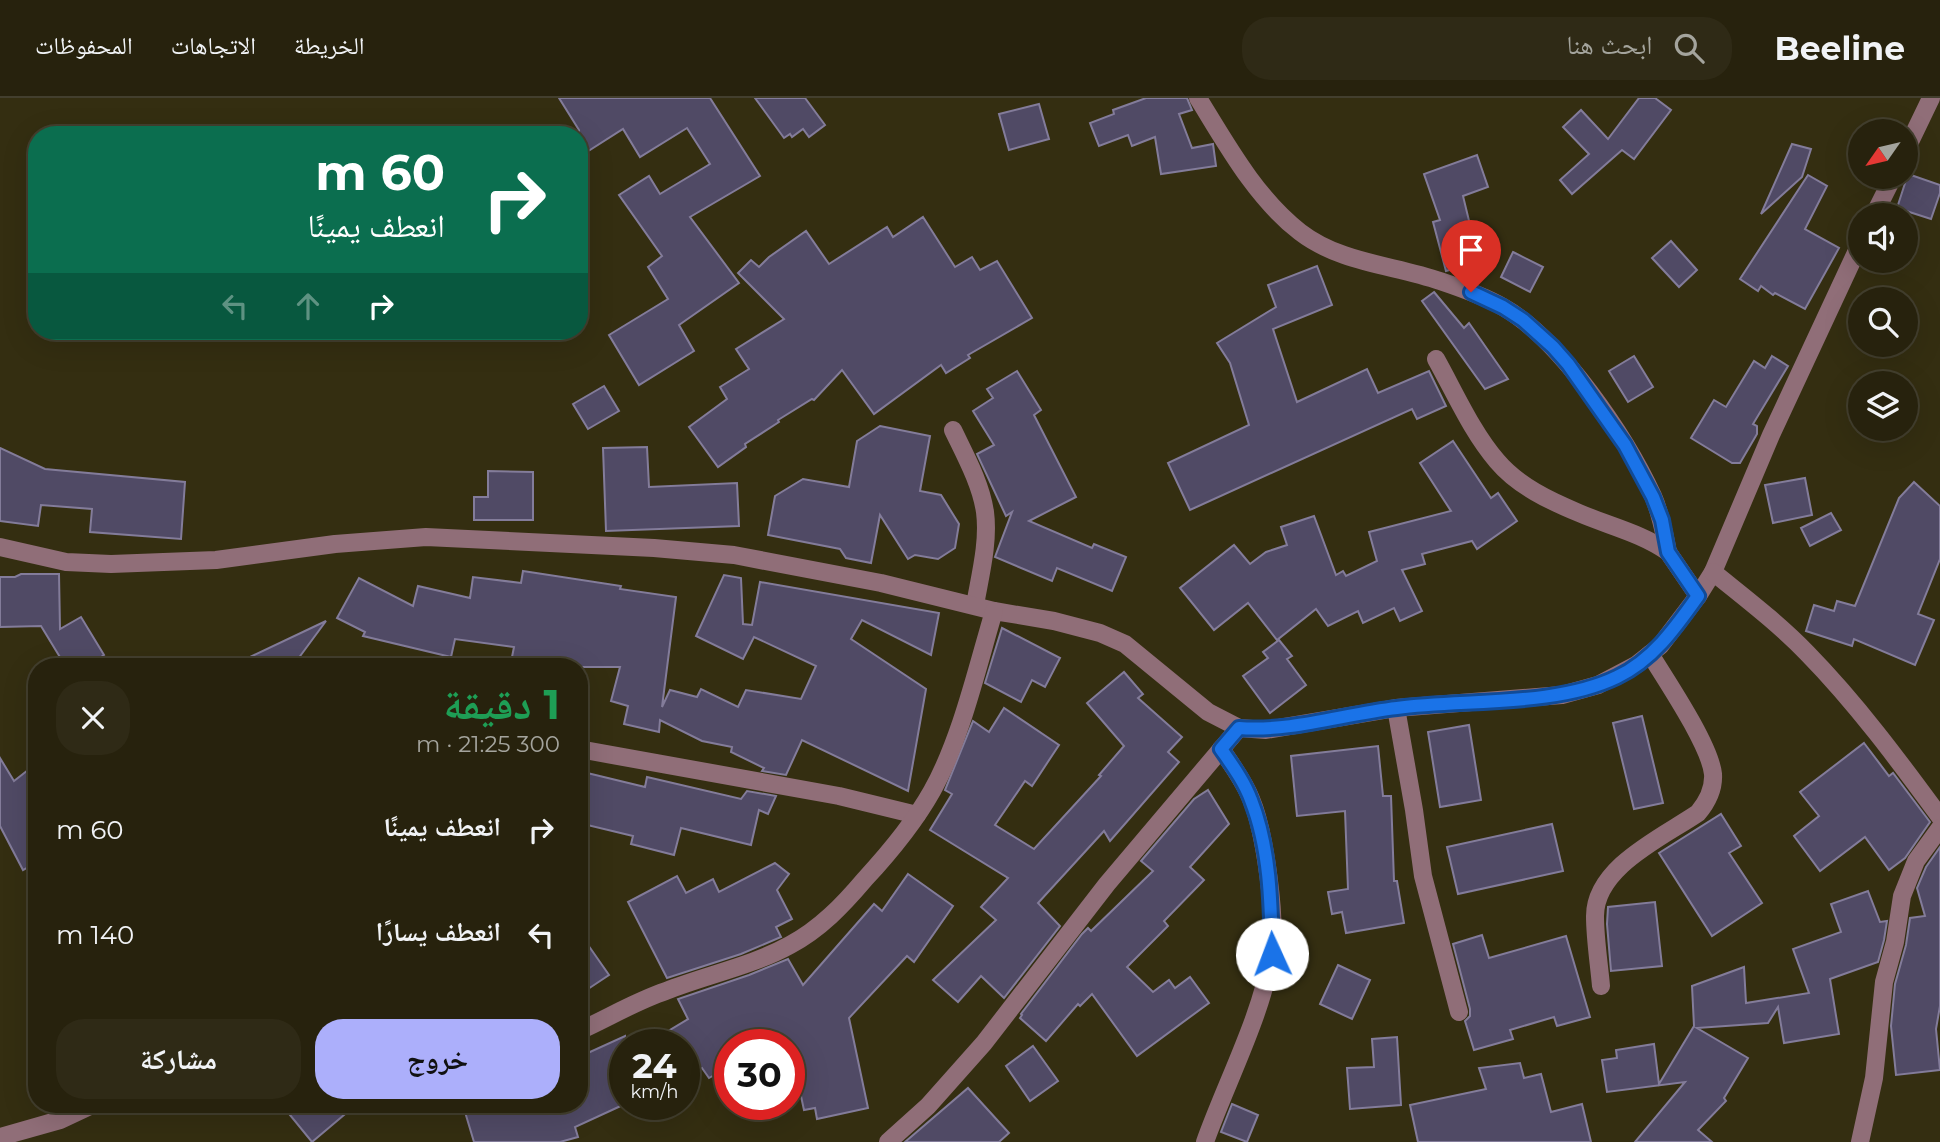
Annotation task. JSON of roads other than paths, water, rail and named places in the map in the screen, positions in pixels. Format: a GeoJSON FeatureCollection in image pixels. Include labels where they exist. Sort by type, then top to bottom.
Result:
{"type":"FeatureCollection","features":[{"type":"Feature","properties":{"kind":"street"},"geometry":{"type":"LineString","coordinates":[[1198,98],[1233,155],[1261,193],[1301,233],[1338,253],[1471,292],[1523,320],[1553,347],[1602,412],[1635,463],[1662,520],[1668,552],[1698,596]]}},
{"type":"Feature","properties":{"kind":"street"},"geometry":{"type":"LineString","coordinates":[[1918,125],[1931,98]]}},
{"type":"Feature","properties":{"kind":"street"},"geometry":{"type":"LineString","coordinates":[[0,547],[66,562],[111,564],[216,560],[335,544],[426,537],[654,548],[734,555],[783,563],[1089,630],[1125,644],[1208,712],[1239,728],[1266,730],[1396,708],[1562,695],[1618,677],[1650,654],[1660,646],[1698,596],[1713,572],[1771,435],[1848,270]]}},
{"type":"Feature","properties":{"kind":"street"},"geometry":{"type":"LineString","coordinates":[[1436,359],[1485,444],[1508,472],[1550,500],[1637,535],[1668,552]]}},
{"type":"Feature","properties":{"kind":"street"},"geometry":{"type":"LineString","coordinates":[[953,429],[985,510],[983,555],[975,605]]}},
{"type":"Feature","properties":{"kind":"street"},"geometry":{"type":"LineString","coordinates":[[1713,572],[1772,620],[1808,655],[1851,702],[1940,817]]}},
{"type":"Feature","properties":{"kind":"street"},"geometry":{"type":"LineString","coordinates":[[588,1027],[663,991],[754,961],[789,946],[818,927],[842,905],[878,866],[933,789],[951,748],[994,611]]}},
{"type":"Feature","properties":{"kind":"street"},"geometry":{"type":"LineString","coordinates":[[1601,986],[1595,914],[1599,894],[1610,875],[1641,850],[1698,813],[1713,785],[1713,772],[1706,754],[1650,654]]}},
{"type":"Feature","properties":{"kind":"street"},"geometry":{"type":"LineString","coordinates":[[1396,708],[1423,876],[1459,1012]]}},
{"type":"Feature","properties":{"kind":"street"},"geometry":{"type":"LineString","coordinates":[[888,1142],[928,1106],[984,1043],[1107,884],[1239,728]]}},
{"type":"Feature","properties":{"kind":"street"},"geometry":{"type":"LineString","coordinates":[[1205,1142],[1255,1013],[1272,954],[1269,887],[1257,817],[1251,798],[1221,749]]}},
{"type":"Feature","properties":{"kind":"street"},"geometry":{"type":"LineString","coordinates":[[588,751],[839,796],[917,815]]}},
{"type":"Feature","properties":{"kind":"street"},"geometry":{"type":"LineString","coordinates":[[1860,1142],[1874,1078],[1884,982],[1895,942],[1902,896],[1916,861],[1940,828]]}},
{"type":"Feature","properties":{"kind":"street"},"geometry":{"type":"LineString","coordinates":[[0,1137],[60,1120],[75,1113]]}}]}
